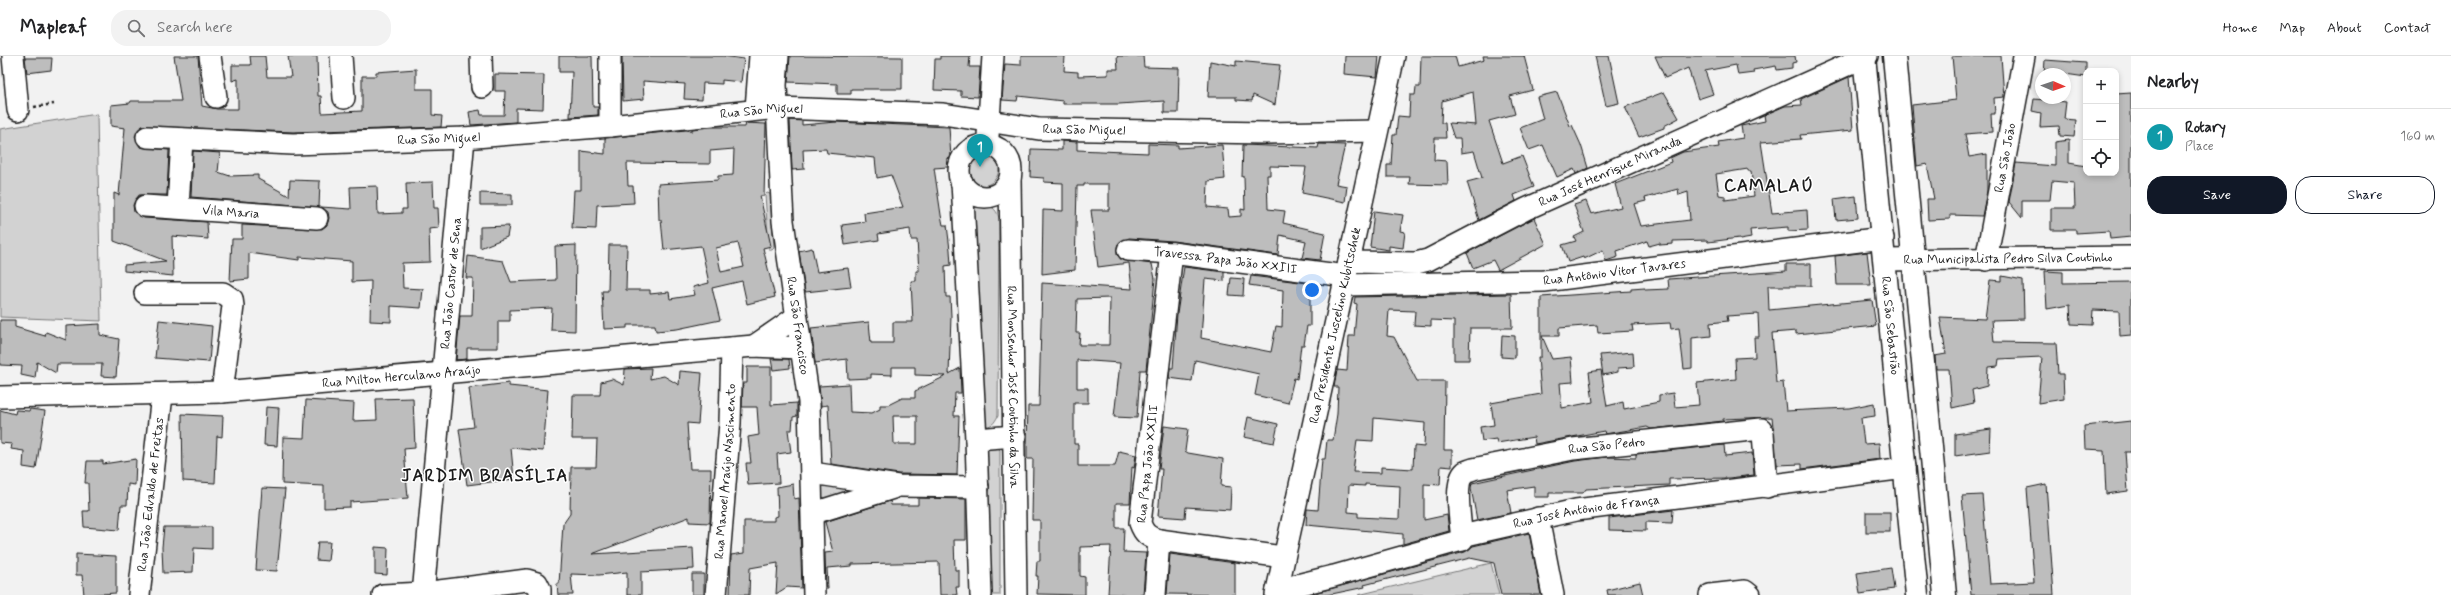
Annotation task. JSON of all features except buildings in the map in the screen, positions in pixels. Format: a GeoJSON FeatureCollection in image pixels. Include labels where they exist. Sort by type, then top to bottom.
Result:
{"type":"FeatureCollection","features":[{"type":"Feature","properties":{"kind":"main road","name":"Rua São Sebastião"},"geometry":{"type":"LineString","coordinates":[[1865,56],[1917,595]]}},
{"type":"Feature","properties":{"kind":"main road"},"geometry":{"type":"LineString","coordinates":[[1894,56],[1945,595]]}},
{"type":"Feature","properties":{"kind":"main road"},"geometry":{"type":"LineString","coordinates":[[1899,411],[1928,408]]}},
{"type":"Feature","properties":{"kind":"main road"},"geometry":{"type":"LineString","coordinates":[[1915,569],[1942,564]]}},
{"type":"Feature","properties":{"kind":"street"},"geometry":{"type":"LineString","coordinates":[[14,56],[18,110]]}},
{"type":"Feature","properties":{"kind":"street"},"geometry":{"type":"LineString","coordinates":[[210,56],[216,97]]}},
{"type":"Feature","properties":{"kind":"street"},"geometry":{"type":"LineString","coordinates":[[341,56],[344,98]]}},
{"type":"Feature","properties":{"kind":"street"},"geometry":{"type":"LineString","coordinates":[[482,56],[482,87]]}},
{"type":"Feature","properties":{"kind":"street"},"geometry":{"type":"LineString","coordinates":[[610,56],[610,126]]}},
{"type":"Feature","properties":{"kind":"street"},"geometry":{"type":"LineString","coordinates":[[756,109],[760,56]]}},
{"type":"Feature","properties":{"kind":"street","name":"Rua São Francisco"},"geometry":{"type":"LineString","coordinates":[[778,56],[776,85],[783,220],[809,402],[814,513],[814,595]]}},
{"type":"Feature","properties":{"kind":"street"},"geometry":{"type":"LineString","coordinates":[[987,144],[993,56]]}},
{"type":"Feature","properties":{"kind":"street","name":"Rua Presidente Juscelino Kubitschek"},"geometry":{"type":"LineString","coordinates":[[1276,592],[1394,56]]}},
{"type":"Feature","properties":{"kind":"street","name":"Rua José Henrique Miranda"},"geometry":{"type":"LineString","coordinates":[[1347,275],[1416,263],[1441,255],[1533,206],[1865,56]]}},
{"type":"Feature","properties":{"kind":"street","name":"Rua São João"},"geometry":{"type":"LineString","coordinates":[[1986,260],[2024,56]]}},
{"type":"Feature","properties":{"kind":"street","name":"Rua São Miguel"},"geometry":{"type":"LineString","coordinates":[[147,137],[293,144],[464,138],[610,126],[756,109],[778,108],[943,114],[1039,129],[1265,133],[1377,131]]}},
{"type":"Feature","properties":{"kind":"street","name":"Rua João Castor de Sena"},"geometry":{"type":"LineString","coordinates":[[423,594],[464,138]]}},
{"type":"Feature","properties":{"kind":"street"},"geometry":{"type":"LineString","coordinates":[[178,207],[182,139]]}},
{"type":"Feature","properties":{"kind":"street"},"geometry":{"type":"LineString","coordinates":[[962,182],[973,194],[988,197],[1002,191],[1010,179],[1012,171],[1007,156],[1002,150],[987,144],[978,145],[964,156],[960,173],[962,182],[976,438],[981,595]]}},
{"type":"Feature","properties":{"kind":"street","name":"Rua Monsenhor José Coutinho da Silva"},"geometry":{"type":"LineString","coordinates":[[1010,179],[1015,436],[1016,595]]}},
{"type":"Feature","properties":{"kind":"street","name":"Vila Maria"},"geometry":{"type":"LineString","coordinates":[[145,206],[178,207],[317,218]]}},
{"type":"Feature","properties":{"kind":"street","name":"Rua Antônio Vitor Tavares"},"geometry":{"type":"LineString","coordinates":[[1347,275],[1444,282],[1544,281],[1883,238]]}},
{"type":"Feature","properties":{"kind":"street","name":"Travessa Papa João XXIII"},"geometry":{"type":"LineString","coordinates":[[1128,250],[1172,253],[1347,275]]}},
{"type":"Feature","properties":{"kind":"street","name":"Rua Papa João XXIII"},"geometry":{"type":"LineString","coordinates":[[1172,253],[1140,523],[1147,536],[1159,540],[1283,557]]}},
{"type":"Feature","properties":{"kind":"street"},"geometry":{"type":"LineString","coordinates":[[1441,255],[1444,282]]}},
{"type":"Feature","properties":{"kind":"street","name":"Rua Municipalista Pedro Silva Coutinho"},"geometry":{"type":"LineString","coordinates":[[1885,260],[2131,258]]}},
{"type":"Feature","properties":{"kind":"street"},"geometry":{"type":"LineString","coordinates":[[145,293],[223,293],[232,299],[233,306],[222,392]]}},
{"type":"Feature","properties":{"kind":"street"},"geometry":{"type":"LineString","coordinates":[[754,346],[796,317]]}},
{"type":"Feature","properties":{"kind":"street","name":"Rua Milton Herculano Araújo"},"geometry":{"type":"LineString","coordinates":[[0,397],[162,395],[222,392],[754,346],[802,348]]}},
{"type":"Feature","properties":{"kind":"street","name":"Rua Manoel Araújo Nascimento"},"geometry":{"type":"LineString","coordinates":[[716,595],[730,423],[732,348]]}},
{"type":"Feature","properties":{"kind":"street","name":"Rua João Edvaldo de Freitas"},"geometry":{"type":"LineString","coordinates":[[138,595],[162,395]]}},
{"type":"Feature","properties":{"kind":"street","name":"Rua São Pedro"},"geometry":{"type":"LineString","coordinates":[[1462,540],[1458,493],[1459,481],[1464,472],[1566,451],[1761,429],[1763,433],[1767,487]]}},
{"type":"Feature","properties":{"kind":"street"},"geometry":{"type":"LineString","coordinates":[[976,438],[1015,436]]}},
{"type":"Feature","properties":{"kind":"street","name":"Rua José Antônio de França"},"geometry":{"type":"LineString","coordinates":[[1276,592],[1462,540],[1466,535],[1576,510],[1767,487],[1905,468]]}},
{"type":"Feature","properties":{"kind":"street"},"geometry":{"type":"LineString","coordinates":[[812,473],[898,486],[978,487]]}},
{"type":"Feature","properties":{"kind":"street"},"geometry":{"type":"LineString","coordinates":[[814,513],[898,486]]}},
{"type":"Feature","properties":{"kind":"street"},"geometry":{"type":"LineString","coordinates":[[1538,518],[1553,595]]}},
{"type":"Feature","properties":{"kind":"street"},"geometry":{"type":"LineString","coordinates":[[1155,595],[1159,540]]}},
{"type":"Feature","properties":{"kind":"street"},"geometry":{"type":"LineString","coordinates":[[383,595],[423,594],[527,580],[537,583],[540,592]]}},
{"type":"Feature","properties":{"kind":"street"},"geometry":{"type":"LineString","coordinates":[[1710,595],[1745,591],[1750,595]]}},
{"type":"Feature","properties":{"kind":"shaded area"},"geometry":{"type":"Polygon","coordinates":[[[97,114],[101,321],[0,317],[0,129],[97,114]]]}},
{"type":"Feature","properties":{"kind":"shaded area"},"geometry":{"type":"Polygon","coordinates":[[[985,150],[994,155],[998,161],[998,175],[994,181],[985,186],[977,186],[968,181],[964,175],[963,164],[968,155],[974,151],[985,150]]]}},
{"type":"Feature","properties":{"kind":"shaded area"},"geometry":{"type":"Polygon","coordinates":[[[767,193],[770,194],[774,248],[772,250],[769,250],[765,195],[767,193]]]}},
{"type":"Feature","properties":{"kind":"shaded area"},"geometry":{"type":"Polygon","coordinates":[[[980,205],[992,208],[999,218],[998,416],[989,426],[983,426],[973,208],[980,205]]]}},
{"type":"Feature","properties":{"kind":"shaded area"},"geometry":{"type":"Polygon","coordinates":[[[997,446],[1000,450],[1000,595],[984,595],[983,447],[997,446]]]}},
{"type":"Feature","properties":{"kind":"shaded area"},"geometry":{"type":"Polygon","coordinates":[[[819,484],[864,486],[820,500],[819,484]]]}},
{"type":"Feature","properties":{"kind":"shaded area"},"geometry":{"type":"Polygon","coordinates":[[[1491,563],[1499,595],[1358,595],[1491,563]]]}},
{"type":"Feature","properties":{"kind":"place","name":"Rotary"},"geometry":{"type":"Point","coordinates":[980,167]}},
{"type":"Feature","properties":{"kind":"district","name":"CAMALAÚ"},"geometry":{"type":"Point","coordinates":[1769,186]}},
{"type":"Feature","properties":{"kind":"district","name":"JARDIM BRASÍLIA"},"geometry":{"type":"Point","coordinates":[485,476]}}]}
